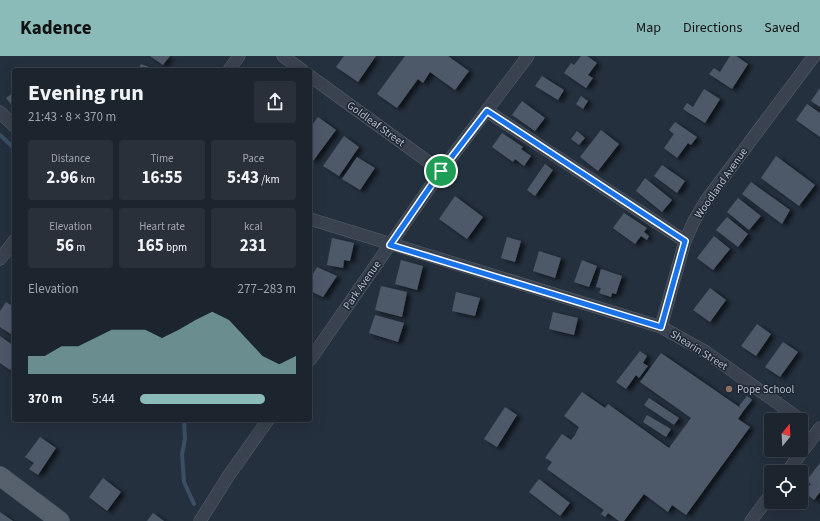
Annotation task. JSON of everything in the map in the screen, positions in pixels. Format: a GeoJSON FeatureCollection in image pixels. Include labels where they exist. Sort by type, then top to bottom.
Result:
{"type":"FeatureCollection","features":[{"type":"Feature","properties":{"kind":"main road"},"geometry":{"type":"LineString","coordinates":[[0,476],[60,521]]}},
{"type":"Feature","properties":{"kind":"street"},"geometry":{"type":"LineString","coordinates":[[230,68],[239,56]]}},
{"type":"Feature","properties":{"kind":"street"},"geometry":{"type":"LineString","coordinates":[[283,56],[299,68]]}},
{"type":"Feature","properties":{"kind":"street","name":"Park Avenue"},"geometry":{"type":"LineString","coordinates":[[312,357],[441,171],[528,56]]}},
{"type":"Feature","properties":{"kind":"street","name":"Woodland Avenue"},"geometry":{"type":"LineString","coordinates":[[661,327],[685,241],[694,221],[705,202],[814,56]]}},
{"type":"Feature","properties":{"kind":"street","name":"Goldleaf Street"},"geometry":{"type":"LineString","coordinates":[[312,77],[441,171]]}},
{"type":"Feature","properties":{"kind":"street"},"geometry":{"type":"LineString","coordinates":[[487,111],[685,241]]}},
{"type":"Feature","properties":{"kind":"street"},"geometry":{"type":"LineString","coordinates":[[0,112],[12,124]]}},
{"type":"Feature","properties":{"kind":"street","name":"Shearin Street"},"geometry":{"type":"LineString","coordinates":[[312,220],[390,245],[661,327],[706,352],[791,413]]}},
{"type":"Feature","properties":{"kind":"street"},"geometry":{"type":"LineString","coordinates":[[0,259],[12,244]]}},
{"type":"Feature","properties":{"kind":"street"},"geometry":{"type":"LineString","coordinates":[[200,521],[229,475],[267,422]]}},
{"type":"Feature","properties":{"kind":"street","name":"Shearin Street"},"geometry":{"type":"LineString","coordinates":[[808,424],[819,431]]}},
{"type":"Feature","properties":{"kind":"street"},"geometry":{"type":"LineString","coordinates":[[792,465],[819,431]]}},
{"type":"Feature","properties":{"kind":"street"},"geometry":{"type":"LineString","coordinates":[[751,521],[764,503]]}},
{"type":"Feature","properties":{"kind":"building"},"geometry":{"type":"Polygon","coordinates":[[[150,56],[170,56],[163,65],[150,56]]]}},
{"type":"Feature","properties":{"kind":"building"},"geometry":{"type":"Polygon","coordinates":[[[344,56],[376,56],[358,82],[336,67],[344,56]]]}},
{"type":"Feature","properties":{"kind":"building"},"geometry":{"type":"Polygon","coordinates":[[[405,56],[448,56],[469,71],[455,90],[430,72],[423,83],[418,79],[397,108],[377,94],[405,56]]]}},
{"type":"Feature","properties":{"kind":"building"},"geometry":{"type":"Polygon","coordinates":[[[581,56],[587,56],[597,63],[588,75],[593,78],[586,88],[564,73],[571,63],[574,65],[581,56]]]}},
{"type":"Feature","properties":{"kind":"building"},"geometry":{"type":"Polygon","coordinates":[[[730,56],[736,56],[748,64],[732,89],[709,74],[714,68],[720,72],[730,56]]]}},
{"type":"Feature","properties":{"kind":"building"},"geometry":{"type":"Polygon","coordinates":[[[141,64],[152,68],[139,68],[141,64]]]}},
{"type":"Feature","properties":{"kind":"building"},"geometry":{"type":"Polygon","coordinates":[[[542,76],[564,90],[558,100],[535,86],[542,76]]]}},
{"type":"Feature","properties":{"kind":"building"},"geometry":{"type":"Polygon","coordinates":[[[820,88],[820,107],[811,101],[820,88]]]}},
{"type":"Feature","properties":{"kind":"building"},"geometry":{"type":"Polygon","coordinates":[[[704,89],[720,99],[705,123],[683,109],[687,103],[693,107],[704,89]]]}},
{"type":"Feature","properties":{"kind":"building"},"geometry":{"type":"Polygon","coordinates":[[[12,94],[12,106],[6,98],[12,94]]]}},
{"type":"Feature","properties":{"kind":"building"},"geometry":{"type":"Polygon","coordinates":[[[581,96],[588,101],[583,109],[576,104],[581,96]]]}},
{"type":"Feature","properties":{"kind":"building"},"geometry":{"type":"Polygon","coordinates":[[[522,101],[545,118],[535,131],[512,115],[522,101]]]}},
{"type":"Feature","properties":{"kind":"building"},"geometry":{"type":"Polygon","coordinates":[[[807,104],[820,113],[820,137],[796,120],[807,104]]]}},
{"type":"Feature","properties":{"kind":"building"},"geometry":{"type":"Polygon","coordinates":[[[318,117],[336,130],[313,161],[312,160],[312,125],[318,117]]]}},
{"type":"Feature","properties":{"kind":"building"},"geometry":{"type":"Polygon","coordinates":[[[675,122],[697,137],[691,145],[688,143],[677,158],[664,148],[674,134],[669,130],[675,122]]]}},
{"type":"Feature","properties":{"kind":"building"},"geometry":{"type":"Polygon","coordinates":[[[601,130],[619,144],[598,171],[580,157],[601,130]]]}},
{"type":"Feature","properties":{"kind":"building"},"geometry":{"type":"Polygon","coordinates":[[[577,131],[585,138],[579,145],[571,139],[577,131]]]}},
{"type":"Feature","properties":{"kind":"building"},"geometry":{"type":"Polygon","coordinates":[[[502,133],[523,147],[521,149],[531,156],[524,166],[515,159],[513,162],[492,147],[502,133]]]}},
{"type":"Feature","properties":{"kind":"building"},"geometry":{"type":"Polygon","coordinates":[[[344,136],[359,147],[339,176],[323,166],[344,136]]]}},
{"type":"Feature","properties":{"kind":"building"},"geometry":{"type":"Polygon","coordinates":[[[776,156],[815,185],[799,206],[761,178],[776,156]]]}},
{"type":"Feature","properties":{"kind":"building"},"geometry":{"type":"Polygon","coordinates":[[[357,157],[375,168],[360,190],[342,179],[357,157]]]}},
{"type":"Feature","properties":{"kind":"building"},"geometry":{"type":"Polygon","coordinates":[[[545,164],[553,170],[535,196],[527,190],[545,164]]]}},
{"type":"Feature","properties":{"kind":"building"},"geometry":{"type":"Polygon","coordinates":[[[662,165],[685,181],[677,193],[654,176],[662,165]]]}},
{"type":"Feature","properties":{"kind":"building"},"geometry":{"type":"Polygon","coordinates":[[[645,178],[672,200],[662,212],[636,191],[645,178]]]}},
{"type":"Feature","properties":{"kind":"building"},"geometry":{"type":"Polygon","coordinates":[[[751,182],[790,210],[782,224],[742,194],[751,182]]]}},
{"type":"Feature","properties":{"kind":"building"},"geometry":{"type":"Polygon","coordinates":[[[455,196],[483,217],[467,239],[439,219],[455,196]]]}},
{"type":"Feature","properties":{"kind":"building"},"geometry":{"type":"Polygon","coordinates":[[[738,198],[761,216],[749,230],[727,212],[738,198]]]}},
{"type":"Feature","properties":{"kind":"building"},"geometry":{"type":"Polygon","coordinates":[[[624,213],[647,228],[644,232],[649,236],[647,240],[641,236],[635,244],[613,228],[624,213]]]}},
{"type":"Feature","properties":{"kind":"building"},"geometry":{"type":"Polygon","coordinates":[[[727,217],[748,234],[738,247],[716,230],[727,217]]]}},
{"type":"Feature","properties":{"kind":"building"},"geometry":{"type":"Polygon","coordinates":[[[714,236],[730,249],[713,270],[697,258],[714,236]]]}},
{"type":"Feature","properties":{"kind":"building"},"geometry":{"type":"Polygon","coordinates":[[[507,237],[521,241],[515,262],[501,258],[507,237]]]}},
{"type":"Feature","properties":{"kind":"building"},"geometry":{"type":"Polygon","coordinates":[[[332,238],[354,243],[350,261],[344,260],[343,268],[327,265],[332,238]]]}},
{"type":"Feature","properties":{"kind":"building"},"geometry":{"type":"Polygon","coordinates":[[[539,251],[561,258],[555,278],[533,271],[539,251]]]}},
{"type":"Feature","properties":{"kind":"building"},"geometry":{"type":"Polygon","coordinates":[[[401,260],[423,266],[417,290],[395,284],[401,260]]]}},
{"type":"Feature","properties":{"kind":"building"},"geometry":{"type":"Polygon","coordinates":[[[582,260],[597,266],[589,287],[574,282],[582,260]]]}},
{"type":"Feature","properties":{"kind":"building"},"geometry":{"type":"Polygon","coordinates":[[[317,267],[337,276],[323,297],[312,292],[312,276],[317,267]]]}},
{"type":"Feature","properties":{"kind":"building"},"geometry":{"type":"Polygon","coordinates":[[[601,269],[622,276],[616,294],[612,293],[611,297],[599,293],[601,288],[596,287],[601,269]]]}},
{"type":"Feature","properties":{"kind":"building"},"geometry":{"type":"Polygon","coordinates":[[[381,286],[407,292],[402,317],[375,310],[381,286]]]}},
{"type":"Feature","properties":{"kind":"building"},"geometry":{"type":"Polygon","coordinates":[[[710,288],[726,300],[710,322],[693,310],[710,288]]]}},
{"type":"Feature","properties":{"kind":"building"},"geometry":{"type":"Polygon","coordinates":[[[456,292],[480,298],[475,316],[452,311],[456,292]]]}},
{"type":"Feature","properties":{"kind":"building"},"geometry":{"type":"Polygon","coordinates":[[[6,302],[12,306],[12,335],[0,327],[0,311],[6,302]]]}},
{"type":"Feature","properties":{"kind":"building"},"geometry":{"type":"Polygon","coordinates":[[[553,312],[578,318],[574,335],[549,329],[553,312]]]}},
{"type":"Feature","properties":{"kind":"building"},"geometry":{"type":"Polygon","coordinates":[[[375,315],[404,323],[398,342],[369,333],[375,315]]]}},
{"type":"Feature","properties":{"kind":"building"},"geometry":{"type":"Polygon","coordinates":[[[757,324],[771,334],[756,356],[741,346],[757,324]]]}},
{"type":"Feature","properties":{"kind":"building"},"geometry":{"type":"Polygon","coordinates":[[[0,336],[12,345],[12,367],[10,370],[0,363],[0,336]]]}},
{"type":"Feature","properties":{"kind":"building"},"geometry":{"type":"Polygon","coordinates":[[[783,342],[798,352],[780,377],[765,367],[783,342]]]}},
{"type":"Feature","properties":{"kind":"building"},"geometry":{"type":"Polygon","coordinates":[[[640,351],[647,356],[643,363],[648,366],[639,378],[636,375],[626,389],[616,382],[640,351]]]}},
{"type":"Feature","properties":{"kind":"building"},"geometry":{"type":"Polygon","coordinates":[[[661,353],[742,409],[739,406],[747,396],[752,400],[738,419],[750,427],[686,515],[672,505],[668,512],[644,494],[624,521],[619,521],[608,513],[605,517],[601,514],[604,510],[547,469],[552,462],[545,458],[562,434],[571,440],[575,435],[579,427],[564,416],[582,392],[605,408],[608,404],[669,448],[691,418],[640,382],[661,353]]]}},
{"type":"Feature","properties":{"kind":"building"},"geometry":{"type":"Polygon","coordinates":[[[649,398],[679,418],[674,425],[644,405],[649,398]]]}},
{"type":"Feature","properties":{"kind":"building"},"geometry":{"type":"Polygon","coordinates":[[[505,407],[517,415],[497,447],[484,439],[505,407]]]}},
{"type":"Feature","properties":{"kind":"building"},"geometry":{"type":"Polygon","coordinates":[[[647,415],[671,429],[666,437],[643,422],[647,415]]]}},
{"type":"Feature","properties":{"kind":"building"},"geometry":{"type":"Polygon","coordinates":[[[40,437],[56,448],[38,475],[29,469],[34,463],[25,457],[40,437]]]}},
{"type":"Feature","properties":{"kind":"building"},"geometry":{"type":"Polygon","coordinates":[[[820,463],[820,492],[814,500],[808,495],[808,487],[811,484],[808,482],[808,478],[820,463]]]}},
{"type":"Feature","properties":{"kind":"building"},"geometry":{"type":"Polygon","coordinates":[[[103,478],[121,492],[107,511],[89,497],[103,478]]]}},
{"type":"Feature","properties":{"kind":"building"},"geometry":{"type":"Polygon","coordinates":[[[539,479],[570,503],[560,516],[529,492],[539,479]]]}},
{"type":"Feature","properties":{"kind":"building"},"geometry":{"type":"Polygon","coordinates":[[[0,512],[13,521],[0,521],[0,512]]]}},
{"type":"Feature","properties":{"kind":"building"},"geometry":{"type":"Polygon","coordinates":[[[153,513],[164,521],[147,521],[153,513]]]}},
{"type":"Feature","properties":{"kind":"waterway"},"geometry":{"type":"LineString","coordinates":[[0,135],[12,146]]}},
{"type":"Feature","properties":{"kind":"waterway"},"geometry":{"type":"LineString","coordinates":[[184,422],[185,439],[182,454],[184,482],[194,504]]}},
{"type":"Feature","properties":{"kind":"place","name":"Pope School"},"geometry":{"type":"Point","coordinates":[729,389]}},
{"type":"Feature","properties":{"kind":"route"},"geometry":{"type":"LineString","coordinates":[[487,111],[685,241],[661,327],[390,245],[441,171],[487,111]]}}]}
